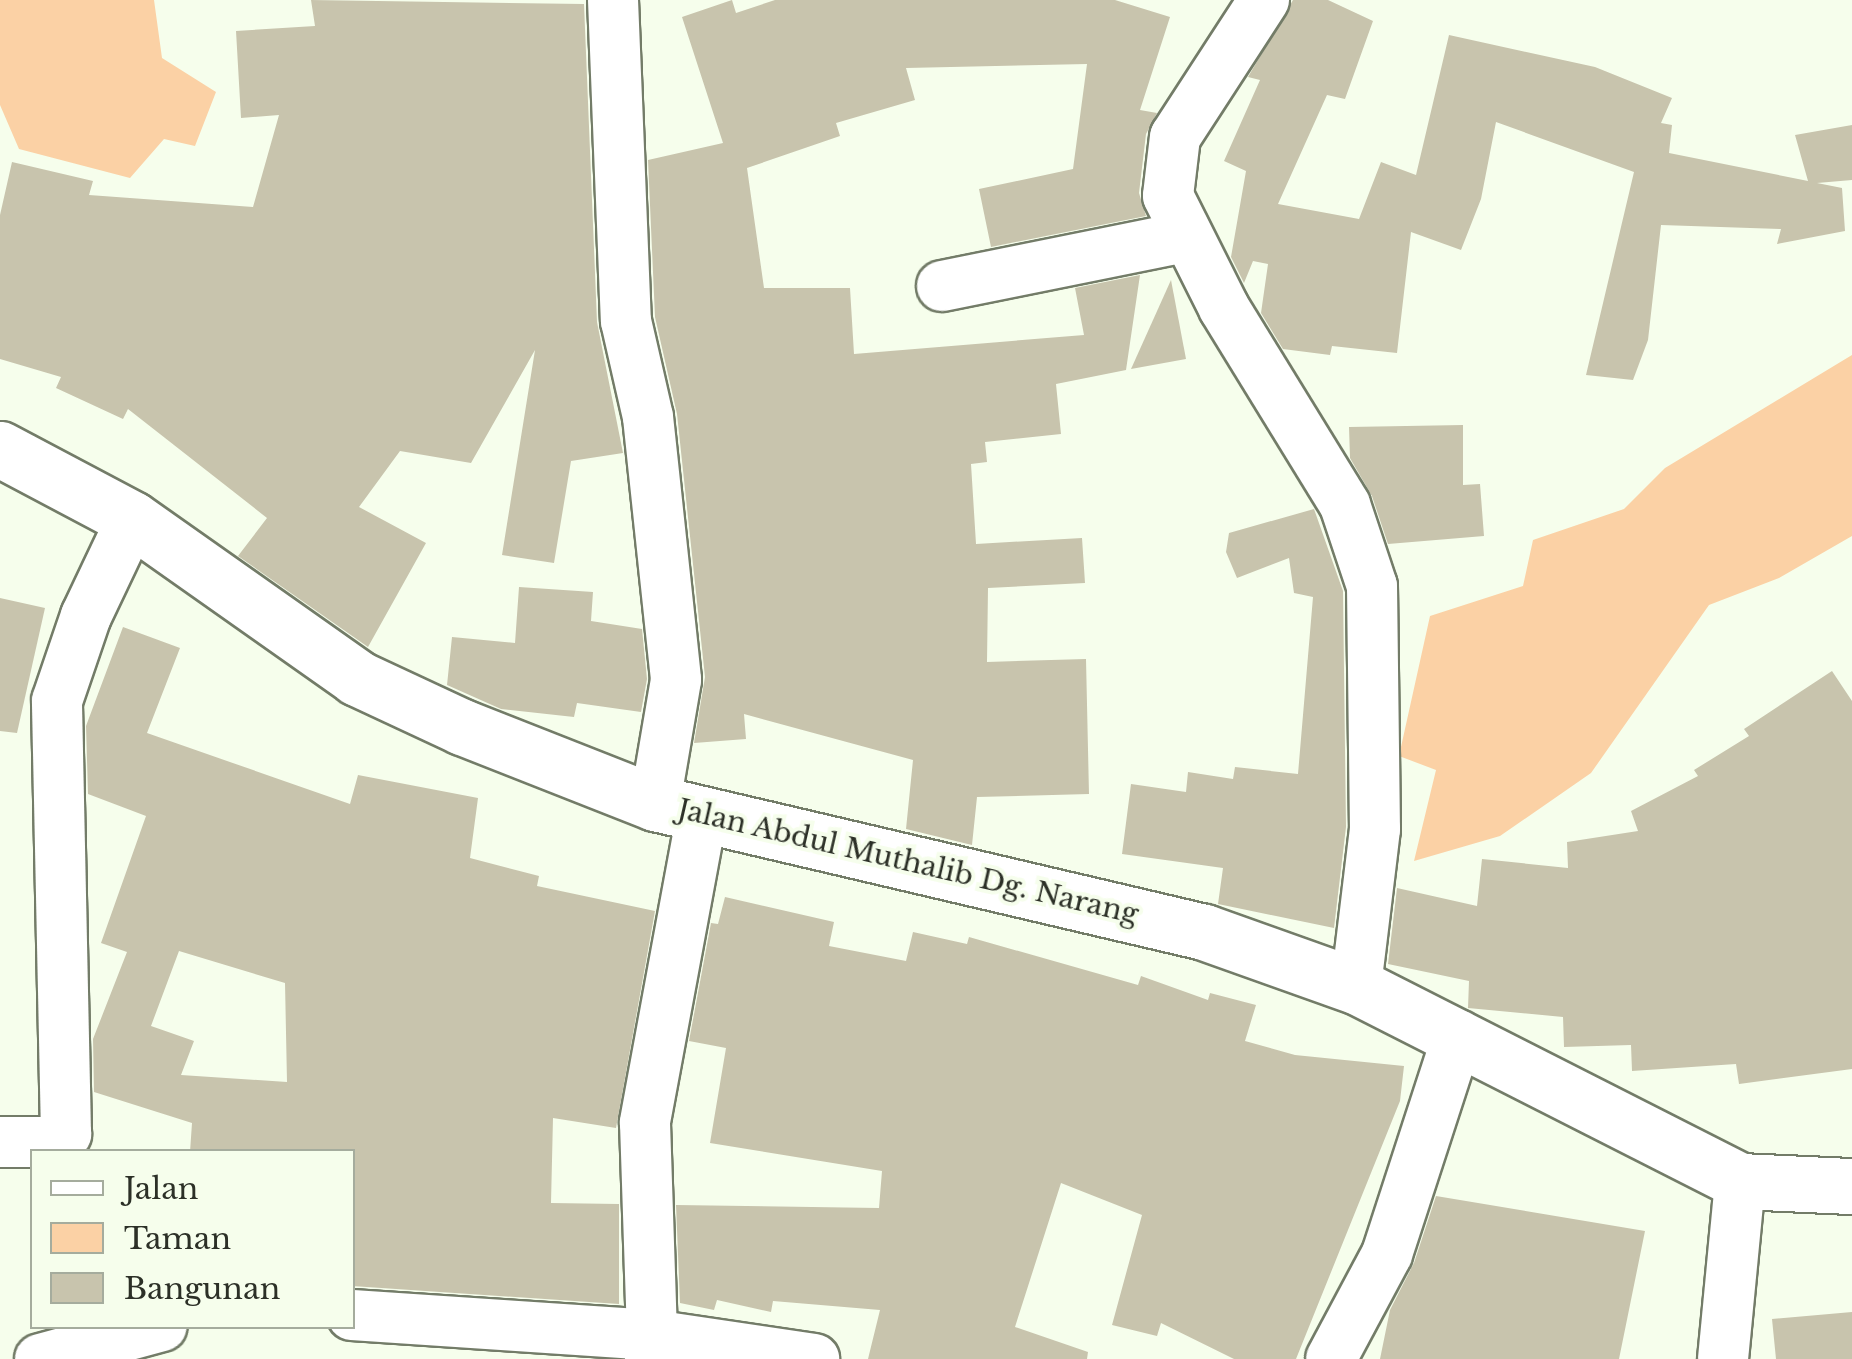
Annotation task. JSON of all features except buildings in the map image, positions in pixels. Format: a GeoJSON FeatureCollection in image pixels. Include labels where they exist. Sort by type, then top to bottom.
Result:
{"type":"FeatureCollection","features":[{"type":"Feature","properties":{"kind":"main road","name":"Jalan Abdul Muthalib Dg. Narang"},"geometry":{"type":"LineString","coordinates":[[0,449],[132,519],[357,678],[678,808],[1204,932],[1356,986],[1740,1181],[1852,1186]]}},
{"type":"Feature","properties":{"kind":"street"},"geometry":{"type":"LineString","coordinates":[[614,0],[626,322],[648,418],[676,680],[678,808],[646,1123],[651,1347]]}},
{"type":"Feature","properties":{"kind":"street"},"geometry":{"type":"LineString","coordinates":[[1264,0],[1175,137],[1168,196],[1184,237],[1345,504],[1372,586],[1375,829],[1356,986]]}},
{"type":"Feature","properties":{"kind":"street"},"geometry":{"type":"LineString","coordinates":[[942,286],[1184,237]]}},
{"type":"Feature","properties":{"kind":"street"},"geometry":{"type":"LineString","coordinates":[[0,1142],[56,1142],[66,1134],[56,702],[86,616],[132,519]]}},
{"type":"Feature","properties":{"kind":"street"},"geometry":{"type":"LineString","coordinates":[[1331,1359],[1387,1254],[1458,1035]]}},
{"type":"Feature","properties":{"kind":"street"},"geometry":{"type":"LineString","coordinates":[[1723,1359],[1740,1181]]}},
{"type":"Feature","properties":{"kind":"street"},"geometry":{"type":"LineString","coordinates":[[355,1315],[651,1347],[814,1359]]}},
{"type":"Feature","properties":{"kind":"street"},"geometry":{"type":"LineString","coordinates":[[40,1359],[151,1329]]}},
{"type":"Feature","properties":{"kind":"green space"},"geometry":{"type":"Polygon","coordinates":[[[0,0],[154,0],[162,58],[216,92],[195,146],[164,139],[130,178],[19,149],[0,105],[0,0]]]}},
{"type":"Feature","properties":{"kind":"green space"},"geometry":{"type":"Polygon","coordinates":[[[1852,355],[1852,536],[1779,578],[1709,605],[1591,773],[1500,836],[1414,861],[1436,770],[1399,756],[1430,616],[1523,586],[1533,540],[1624,509],[1665,468],[1852,355]]]}}]}
